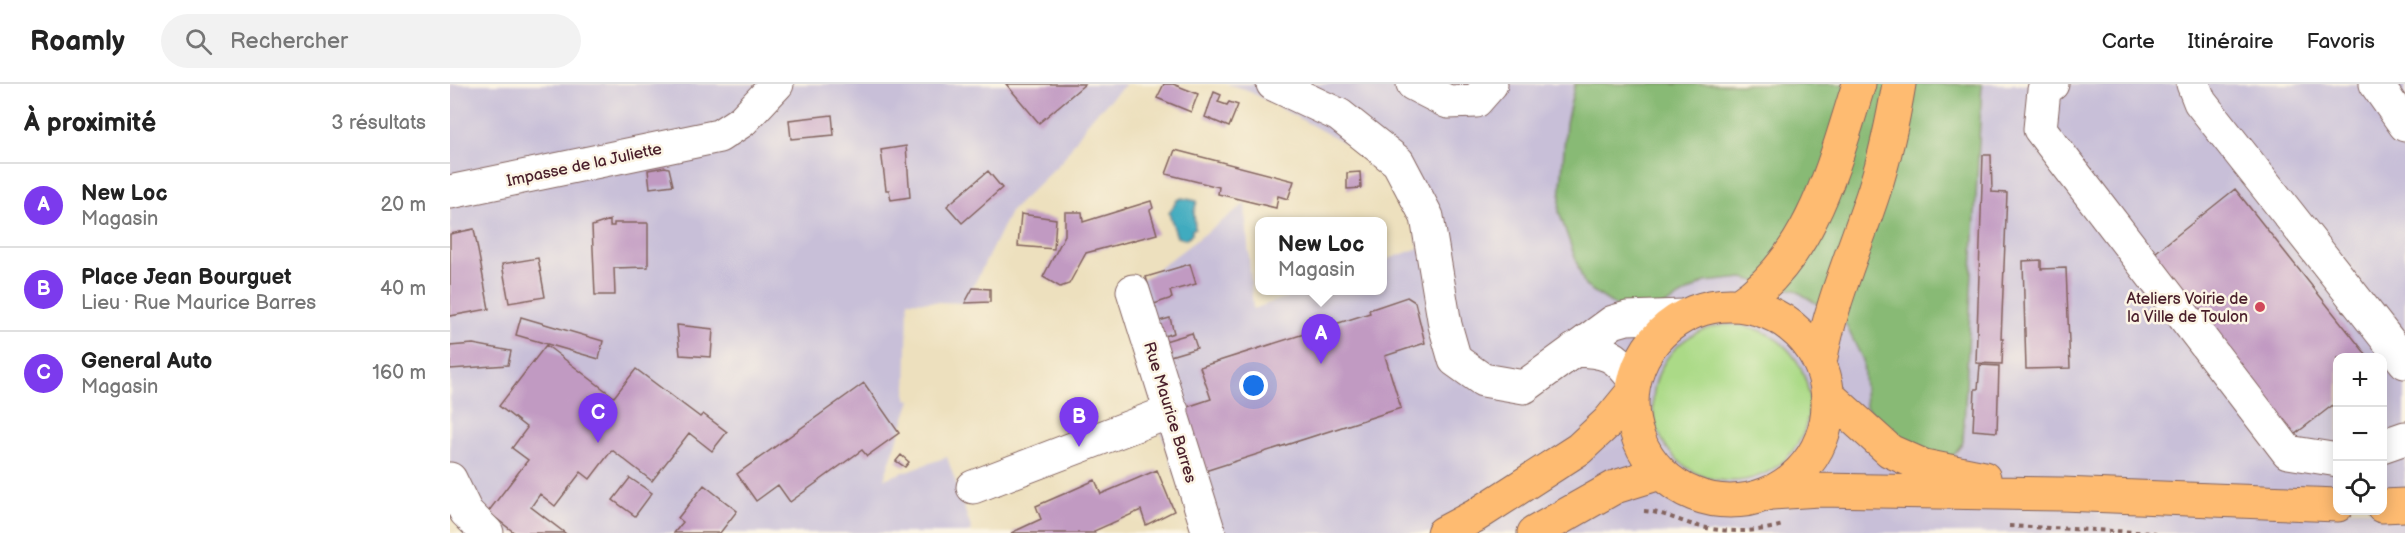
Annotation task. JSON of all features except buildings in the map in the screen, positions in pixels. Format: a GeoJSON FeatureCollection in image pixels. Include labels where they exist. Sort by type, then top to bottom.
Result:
{"type":"FeatureCollection","features":[{"type":"Feature","properties":{"kind":"main road"},"geometry":{"type":"LineString","coordinates":[[1739,305],[1758,292],[1796,247],[1830,175],[1858,84]]}},
{"type":"Feature","properties":{"kind":"main road"},"geometry":{"type":"LineString","coordinates":[[1820,362],[1826,330],[1839,286],[1874,190],[1899,84]]}},
{"type":"Feature","properties":{"kind":"main road"},"geometry":{"type":"LineString","coordinates":[[1772,493],[1792,480],[1809,463],[1821,443],[1828,420],[1829,396],[1820,362],[1806,340],[1787,323],[1764,310],[1739,305],[1710,307],[1683,316],[1666,328],[1652,343],[1641,361],[1633,387],[1633,423],[1643,450],[1660,473],[1684,491],[1713,501],[1743,501],[1772,493],[1819,490],[2062,494],[2333,505]]}},
{"type":"Feature","properties":{"kind":"main road"},"geometry":{"type":"LineString","coordinates":[[1443,533],[1475,516],[1579,449],[1608,422],[1633,387]]}},
{"type":"Feature","properties":{"kind":"main road"},"geometry":{"type":"LineString","coordinates":[[1829,396],[1890,451],[1924,466],[2062,494]]}},
{"type":"Feature","properties":{"kind":"main road"},"geometry":{"type":"LineString","coordinates":[[1534,533],[1615,487],[1660,473]]}},
{"type":"Feature","properties":{"kind":"main road"},"geometry":{"type":"LineString","coordinates":[[2387,506],[2405,505]]}},
{"type":"Feature","properties":{"kind":"street","name":"Impasse de la Juliette"},"geometry":{"type":"LineString","coordinates":[[450,192],[719,136],[742,121],[777,84]]}},
{"type":"Feature","properties":{"kind":"street"},"geometry":{"type":"LineString","coordinates":[[1273,84],[1339,115],[1398,162],[1427,217],[1444,325],[1455,360],[1483,380],[1524,387],[1613,322],[1627,318],[1683,316]]}},
{"type":"Feature","properties":{"kind":"street"},"geometry":{"type":"LineString","coordinates":[[1413,84],[1448,102],[1476,101],[1491,84]]}},
{"type":"Feature","properties":{"kind":"street"},"geometry":{"type":"LineString","coordinates":[[2052,84],[2044,90],[2040,129],[2288,452],[2333,459]]}},
{"type":"Feature","properties":{"kind":"street"},"geometry":{"type":"LineString","coordinates":[[2193,84],[2200,102],[2405,362]]}},
{"type":"Feature","properties":{"kind":"street"},"geometry":{"type":"LineString","coordinates":[[2376,84],[2405,125]]}},
{"type":"Feature","properties":{"kind":"street","name":"Rue Maurice Barres"},"geometry":{"type":"LineString","coordinates":[[1133,291],[1209,533]]}},
{"type":"Feature","properties":{"kind":"street"},"geometry":{"type":"LineString","coordinates":[[1574,350],[1595,351],[1620,361],[1633,387]]}},
{"type":"Feature","properties":{"kind":"street"},"geometry":{"type":"LineString","coordinates":[[973,487],[1172,411]]}},
{"type":"Feature","properties":{"kind":"street"},"geometry":{"type":"LineString","coordinates":[[2387,444],[2405,438]]}},
{"type":"Feature","properties":{"kind":"street"},"geometry":{"type":"LineString","coordinates":[[450,479],[466,512],[487,533]]}},
{"type":"Feature","properties":{"kind":"path"},"geometry":{"type":"LineString","coordinates":[[1637,512],[1658,513],[1694,525],[1727,531],[1768,530],[1789,523]]}},
{"type":"Feature","properties":{"kind":"path"},"geometry":{"type":"LineString","coordinates":[[2000,526],[2156,533]]}},
{"type":"Feature","properties":{"kind":"shaded area"},"geometry":{"type":"Polygon","coordinates":[[[450,84],[1126,84],[1090,119],[1062,161],[1010,212],[965,303],[908,301],[906,399],[911,400],[884,479],[947,457],[972,531],[967,533],[474,533],[450,505],[450,84]]]}},
{"type":"Feature","properties":{"kind":"shaded area"},"geometry":{"type":"Polygon","coordinates":[[[1226,84],[1575,84],[1566,123],[1653,312],[1705,282],[1743,278],[1795,290],[1844,321],[1863,360],[1866,407],[1891,433],[1963,442],[1982,84],[2405,84],[2405,533],[1194,533],[1114,288],[1147,277],[1245,204],[1253,309],[1292,295],[1387,295],[1387,260],[1419,248],[1412,222],[1393,184],[1359,151],[1245,89],[1226,84]]]}},
{"type":"Feature","properties":{"kind":"green space"},"geometry":{"type":"Polygon","coordinates":[[[1575,84],[1982,84],[1963,442],[1952,458],[1936,455],[1891,433],[1866,407],[1863,360],[1844,321],[1795,290],[1743,278],[1705,282],[1653,312],[1622,310],[1585,286],[1559,212],[1566,123],[1575,84]]]}},
{"type":"Feature","properties":{"kind":"green space"},"geometry":{"type":"Polygon","coordinates":[[[1731,325],[1746,326],[1761,331],[1786,348],[1803,373],[1808,388],[1808,418],[1803,433],[1786,458],[1761,475],[1746,480],[1731,481],[1716,480],[1701,475],[1676,458],[1659,433],[1654,418],[1653,403],[1654,388],[1659,373],[1676,348],[1701,331],[1716,326],[1731,325]]]}},
{"type":"Feature","properties":{"kind":"water"},"geometry":{"type":"Polygon","coordinates":[[[1182,198],[1197,201],[1194,212],[1195,228],[1192,234],[1185,239],[1177,237],[1169,213],[1177,200],[1182,198]]]}},
{"type":"Feature","properties":{"kind":"place","name":"Ateliers Voirie de la Ville de Toulon"},"geometry":{"type":"Point","coordinates":[2260,307]}},
{"type":"Feature","properties":{"kind":"place","name":"New Loc"},"geometry":{"type":"Point","coordinates":[1321,364]}},
{"type":"Feature","properties":{"kind":"place","name":"General Auto"},"geometry":{"type":"Point","coordinates":[598,443]}},
{"type":"Feature","properties":{"kind":"place","name":"Place Jean Bourguet"},"geometry":{"type":"Point","coordinates":[1079,447]}}]}
